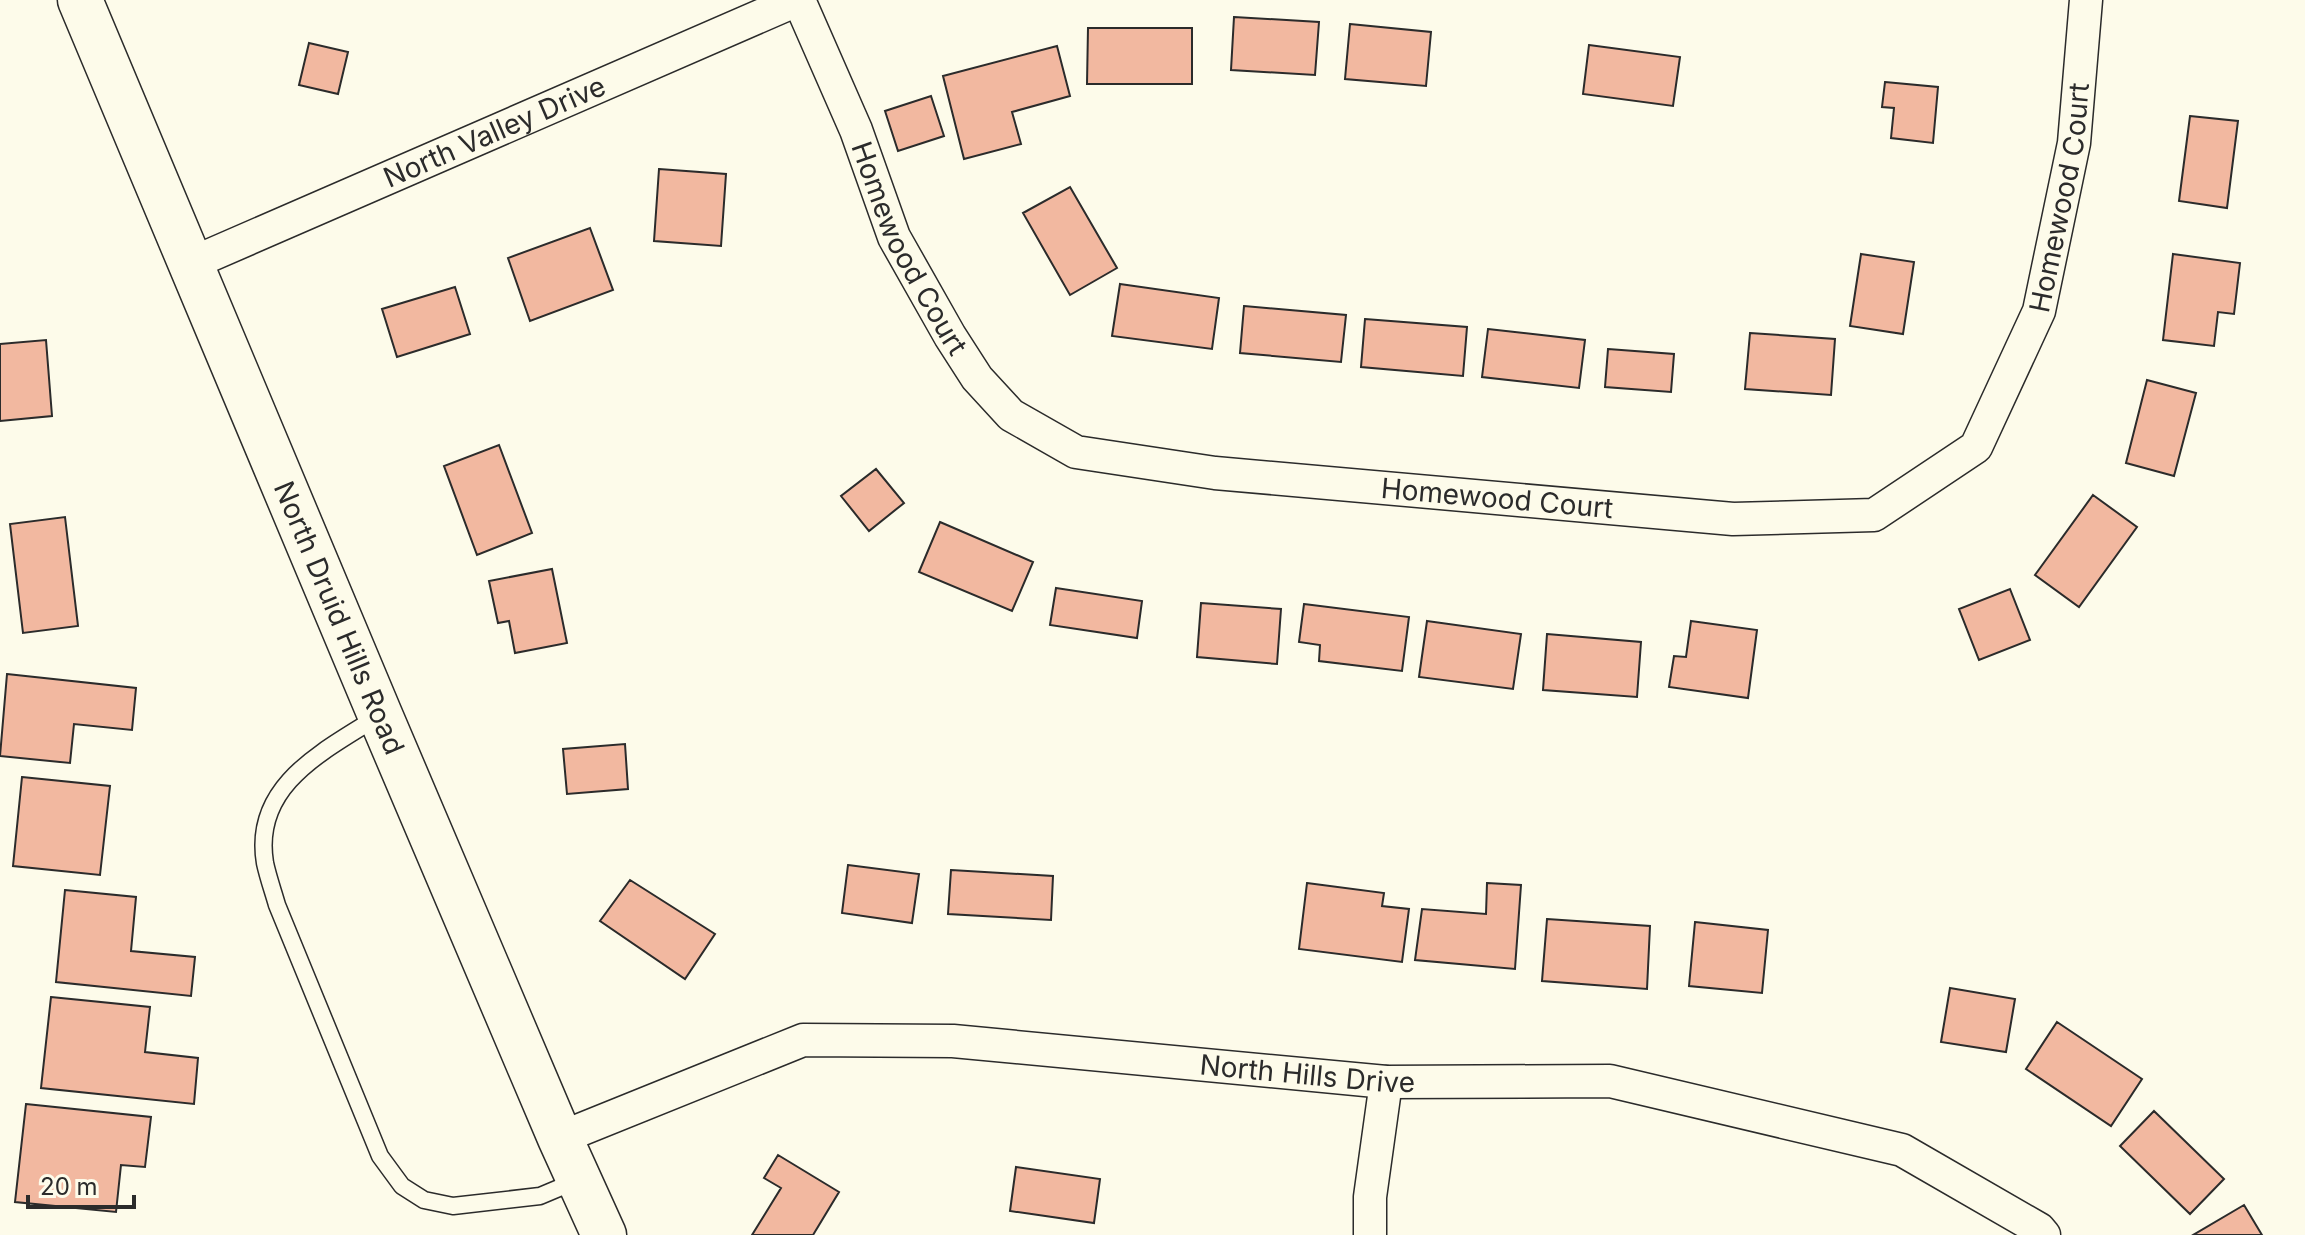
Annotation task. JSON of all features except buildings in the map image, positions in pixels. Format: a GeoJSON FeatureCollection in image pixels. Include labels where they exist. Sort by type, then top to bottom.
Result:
{"type":"FeatureCollection","features":[{"type":"Feature","properties":{"kind":"main road","name":"North Druid Hills Road"},"geometry":{"type":"LineString","coordinates":[[80,0],[380,715],[604,1235]]}},
{"type":"Feature","properties":{"kind":"street","name":"North Valley Drive"},"geometry":{"type":"LineString","coordinates":[[190,264],[798,0]]}},
{"type":"Feature","properties":{"kind":"street","name":"Homewood Court"},"geometry":{"type":"LineString","coordinates":[[798,0],[856,130],[894,237],[950,336],[977,378],[1011,415],[1076,452],[1215,473],[1733,519],[1874,515],[1976,447],[2039,311],[2074,143],[2086,0]]}},
{"type":"Feature","properties":{"kind":"street","name":"North Hills Drive"},"geometry":{"type":"LineString","coordinates":[[560,1138],[803,1040],[953,1041],[1386,1082],[1610,1081],[1902,1150],[2039,1229],[2044,1235]]}},
{"type":"Feature","properties":{"kind":"street"},"geometry":{"type":"LineString","coordinates":[[1370,1235],[1370,1197],[1386,1082]]}},
{"type":"Feature","properties":{"kind":"lane"},"geometry":{"type":"LineString","coordinates":[[380,715],[311,759],[276,795],[265,828],[265,861],[277,905],[380,1156],[402,1186],[424,1200],[453,1206],[540,1196],[578,1180]]}}]}
